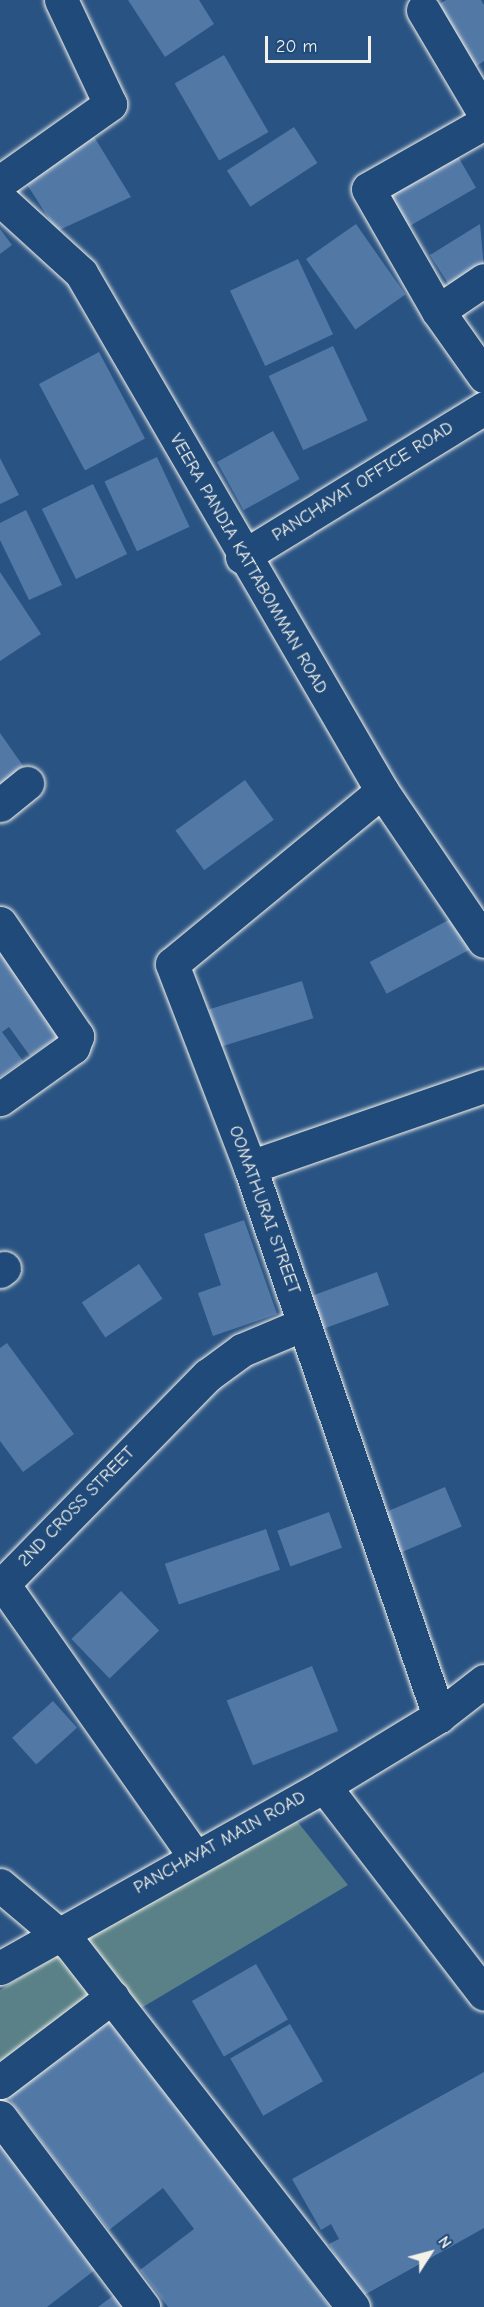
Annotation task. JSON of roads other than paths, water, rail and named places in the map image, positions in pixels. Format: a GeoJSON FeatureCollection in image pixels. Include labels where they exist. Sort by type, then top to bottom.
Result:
{"type":"FeatureCollection","features":[{"type":"Feature","properties":{"kind":"street"},"geometry":{"type":"LineString","coordinates":[[0,182],[110,104],[61,0]]}},
{"type":"Feature","properties":{"kind":"street"},"geometry":{"type":"LineString","coordinates":[[423,10],[484,113]]}},
{"type":"Feature","properties":{"kind":"street"},"geometry":{"type":"LineString","coordinates":[[484,123],[368,189],[438,311],[484,376]]}},
{"type":"Feature","properties":{"kind":"street","name":"VEERA PANDIA KATTABOMMAN ROAD"},"geometry":{"type":"LineString","coordinates":[[0,199],[81,273],[242,557],[382,791],[484,941]]}},
{"type":"Feature","properties":{"kind":"street"},"geometry":{"type":"LineString","coordinates":[[438,311],[484,280]]}},
{"type":"Feature","properties":{"kind":"street","name":"PANCHAYAT OFFICE ROAD"},"geometry":{"type":"LineString","coordinates":[[242,557],[484,408]]}},
{"type":"Feature","properties":{"kind":"street"},"geometry":{"type":"LineString","coordinates":[[0,805],[27,783]]}},
{"type":"Feature","properties":{"kind":"street","name":"OOMATHURAI STREET"},"geometry":{"type":"LineString","coordinates":[[382,791],[172,964],[250,1167],[439,1716]]}},
{"type":"Feature","properties":{"kind":"street"},"geometry":{"type":"LineString","coordinates":[[0,923],[77,1035],[73,1047],[0,1099]]}},
{"type":"Feature","properties":{"kind":"street"},"geometry":{"type":"LineString","coordinates":[[250,1167],[484,1086]]}},
{"type":"Feature","properties":{"kind":"street","name":"2ND CROSS STREET"},"geometry":{"type":"LineString","coordinates":[[195,1857],[3,1584],[208,1375],[242,1350],[304,1324]]}},
{"type":"Feature","properties":{"kind":"street","name":"PANCHAYAT MAIN ROAD"},"geometry":{"type":"LineString","coordinates":[[0,1968],[324,1786],[439,1716],[484,1681]]}},
{"type":"Feature","properties":{"kind":"street"},"geometry":{"type":"LineString","coordinates":[[324,1786],[484,1994]]}},
{"type":"Feature","properties":{"kind":"street"},"geometry":{"type":"LineString","coordinates":[[0,1885],[61,1933],[353,2307]]}},
{"type":"Feature","properties":{"kind":"street"},"geometry":{"type":"LineString","coordinates":[[0,2082],[112,1997]]}},
{"type":"Feature","properties":{"kind":"street"},"geometry":{"type":"LineString","coordinates":[[0,2117],[143,2307]]}}]}
